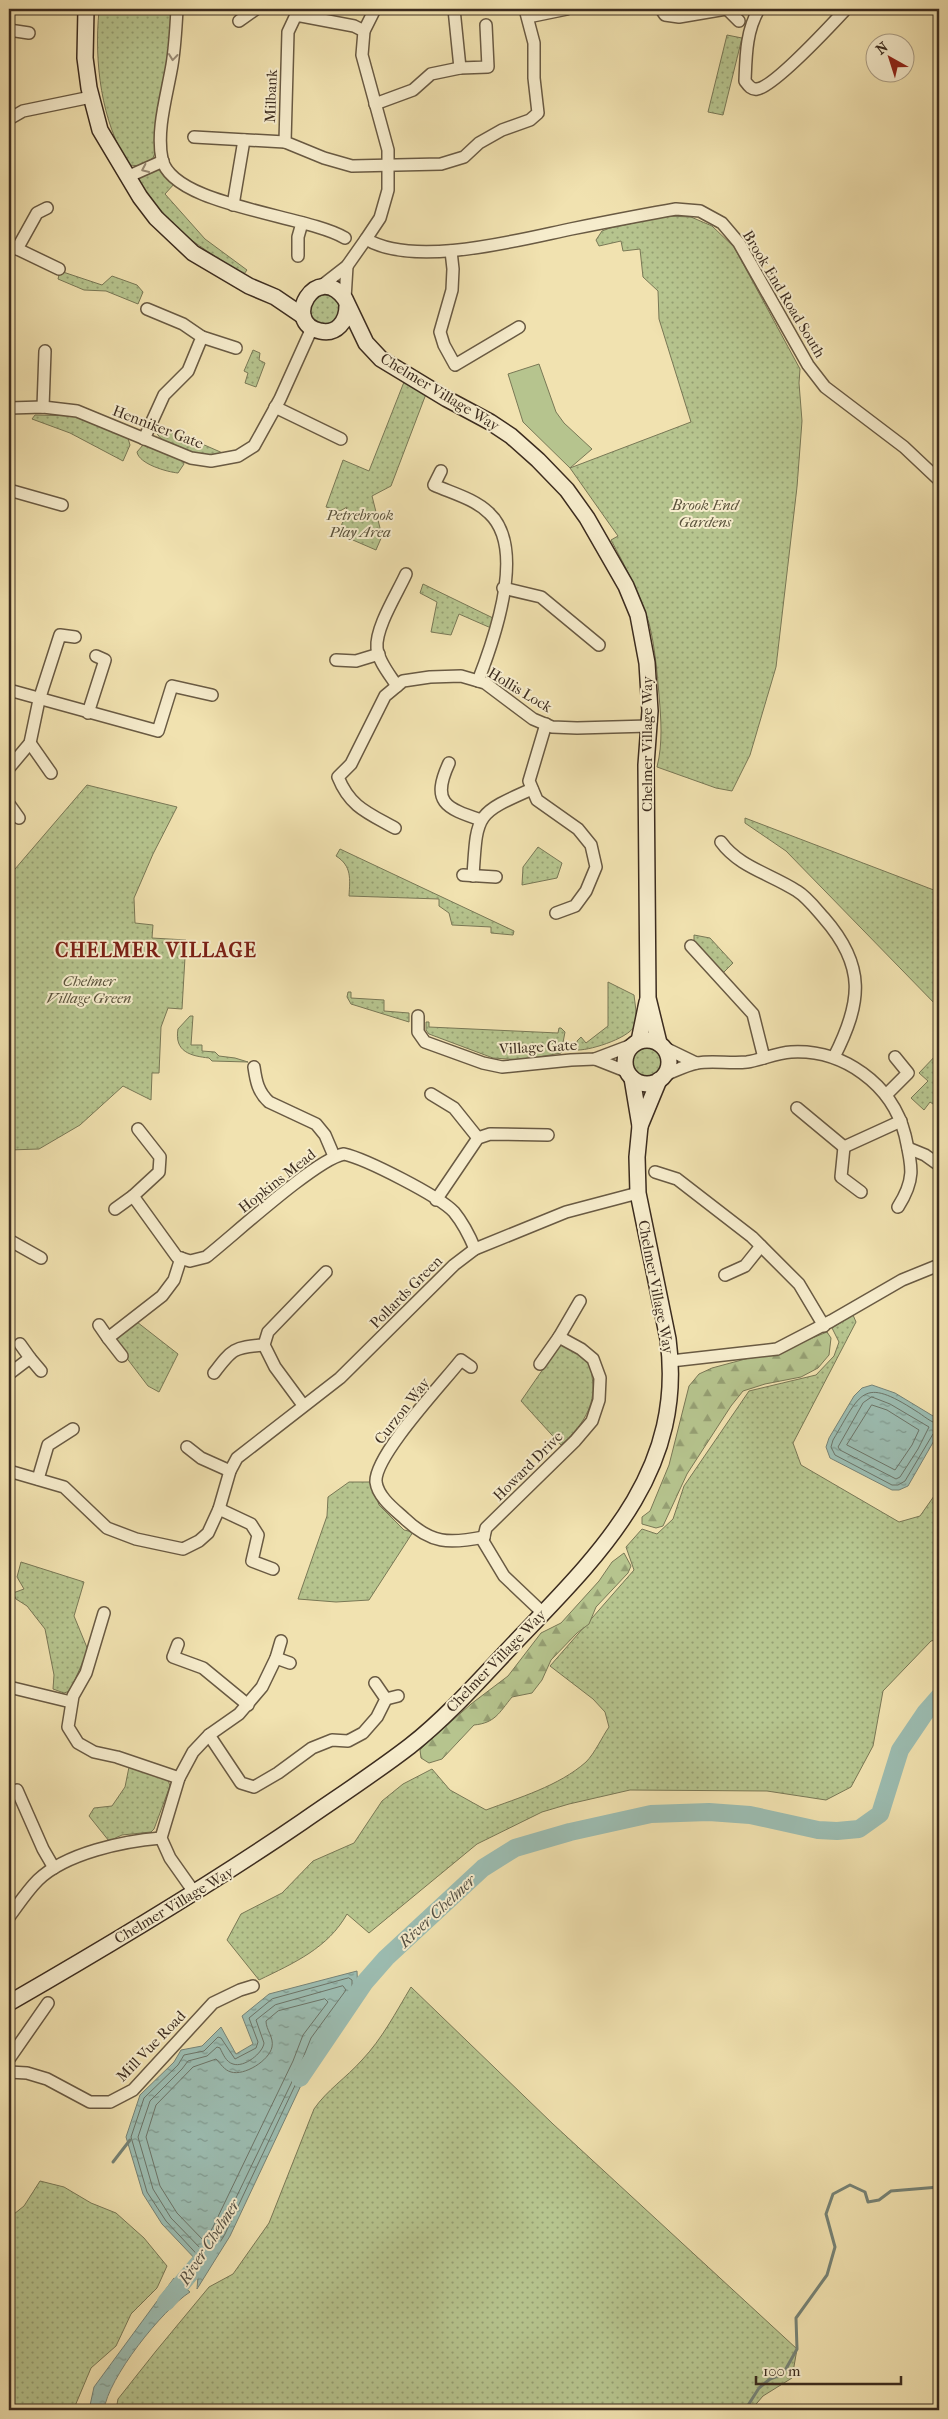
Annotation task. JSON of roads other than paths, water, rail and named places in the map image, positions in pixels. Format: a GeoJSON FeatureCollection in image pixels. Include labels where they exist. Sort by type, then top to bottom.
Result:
{"type":"FeatureCollection","features":[{"type":"Feature","properties":{"kind":"street","name":"Chelmer Village Way"},"geometry":{"type":"LineString","coordinates":[[86,9],[85,58],[91,97],[100,130],[127,177],[156,218],[193,253],[241,282],[275,297],[308,322],[326,332],[333,330],[366,343]]}},
{"type":"Feature","properties":{"kind":"street"},"geometry":{"type":"LineString","coordinates":[[177,9],[172,63],[161,139],[162,161],[189,188],[208,198],[302,223],[345,238]]}},
{"type":"Feature","properties":{"kind":"street"},"geometry":{"type":"LineString","coordinates":[[239,21],[256,9]]}},
{"type":"Feature","properties":{"kind":"street"},"geometry":{"type":"LineString","coordinates":[[308,322],[302,309],[313,291],[347,266],[380,218],[388,190],[388,150],[362,54],[364,31],[375,9]]}},
{"type":"Feature","properties":{"kind":"street"},"geometry":{"type":"LineString","coordinates":[[454,9],[460,68]]}},
{"type":"Feature","properties":{"kind":"street"},"geometry":{"type":"LineString","coordinates":[[527,13],[567,9]]}},
{"type":"Feature","properties":{"kind":"street"},"geometry":{"type":"LineString","coordinates":[[661,9],[665,15],[671,17],[727,9],[739,21]]}},
{"type":"Feature","properties":{"kind":"street"},"geometry":{"type":"LineString","coordinates":[[759,9],[753,19],[747,41],[745,71],[745,81],[754,90],[780,74],[817,40],[846,9]]}},
{"type":"Feature","properties":{"kind":"street","name":"Milbank"},"geometry":{"type":"LineString","coordinates":[[364,31],[354,26],[293,12],[288,32],[285,142],[341,164],[388,166],[441,164],[464,157],[479,143],[502,130],[530,120],[538,113],[534,78],[534,43],[527,13]]}},
{"type":"Feature","properties":{"kind":"street"},"geometry":{"type":"LineString","coordinates":[[375,104],[413,90],[431,74],[460,68],[488,67],[486,25]]}},
{"type":"Feature","properties":{"kind":"street"},"geometry":{"type":"LineString","coordinates":[[9,30],[29,33]]}},
{"type":"Feature","properties":{"kind":"street"},"geometry":{"type":"LineString","coordinates":[[9,119],[23,111],[91,97]]}},
{"type":"Feature","properties":{"kind":"street"},"geometry":{"type":"LineString","coordinates":[[194,137],[285,142]]}},
{"type":"Feature","properties":{"kind":"street"},"geometry":{"type":"LineString","coordinates":[[233,205],[244,140]]}},
{"type":"Feature","properties":{"kind":"street"},"geometry":{"type":"LineString","coordinates":[[127,177],[162,161]]}},
{"type":"Feature","properties":{"kind":"street"},"geometry":{"type":"LineString","coordinates":[[47,208],[37,213],[13,247],[58,269]]}},
{"type":"Feature","properties":{"kind":"street","name":"Brook End Road South"},"geometry":{"type":"LineString","coordinates":[[366,239],[374,244],[395,248],[451,251],[509,243],[676,209],[692,209],[711,216],[722,223],[739,243],[808,365],[825,387],[904,447],[939,480]]}},
{"type":"Feature","properties":{"kind":"street"},"geometry":{"type":"LineString","coordinates":[[298,256],[298,237],[302,223]]}},
{"type":"Feature","properties":{"kind":"street"},"geometry":{"type":"LineString","coordinates":[[451,251],[453,268],[452,290],[440,332],[444,345],[455,365],[519,327]]}},
{"type":"Feature","properties":{"kind":"street"},"geometry":{"type":"LineString","coordinates":[[333,330],[344,320],[347,266]]}},
{"type":"Feature","properties":{"kind":"street","name":"Chelmer Village Way"},"geometry":{"type":"LineString","coordinates":[[275,297],[334,289],[346,302],[366,343],[381,359],[511,436],[544,466],[587,518],[610,554],[638,615],[647,663],[649,726],[646,765],[648,998],[662,1046],[669,1062],[640,1126]]}},
{"type":"Feature","properties":{"kind":"street"},"geometry":{"type":"LineString","coordinates":[[147,309],[184,324],[202,337],[236,348]]}},
{"type":"Feature","properties":{"kind":"street","name":"Henniker Gate"},"geometry":{"type":"LineString","coordinates":[[9,408],[43,407],[77,411],[191,458],[212,461],[238,456],[254,446],[275,407],[308,322]]}},
{"type":"Feature","properties":{"kind":"street"},"geometry":{"type":"LineString","coordinates":[[144,439],[164,395],[188,371],[202,337]]}},
{"type":"Feature","properties":{"kind":"street"},"geometry":{"type":"LineString","coordinates":[[43,407],[45,351]]}},
{"type":"Feature","properties":{"kind":"street"},"geometry":{"type":"LineString","coordinates":[[275,407],[341,439]]}},
{"type":"Feature","properties":{"kind":"street"},"geometry":{"type":"LineString","coordinates":[[441,471],[434,485],[473,502],[489,512],[500,527],[506,545],[503,588],[496,632],[478,681]]}},
{"type":"Feature","properties":{"kind":"street"},"geometry":{"type":"LineString","coordinates":[[9,490],[62,505]]}},
{"type":"Feature","properties":{"kind":"street"},"geometry":{"type":"LineString","coordinates":[[395,828],[356,806],[344,792],[338,777],[351,764],[385,696],[397,686],[384,667],[376,648],[381,627],[406,574]]}},
{"type":"Feature","properties":{"kind":"street"},"geometry":{"type":"LineString","coordinates":[[503,588],[541,597],[599,646]]}},
{"type":"Feature","properties":{"kind":"street"},"geometry":{"type":"LineString","coordinates":[[9,768],[30,743],[39,700],[60,635],[75,637]]}},
{"type":"Feature","properties":{"kind":"street"},"geometry":{"type":"LineString","coordinates":[[336,660],[356,660],[379,654]]}},
{"type":"Feature","properties":{"kind":"street"},"geometry":{"type":"LineString","coordinates":[[88,713],[105,660],[96,656]]}},
{"type":"Feature","properties":{"kind":"street","name":"Hollis Lock"},"geometry":{"type":"LineString","coordinates":[[397,686],[403,681],[430,677],[461,676],[484,683],[533,719],[546,724],[577,728],[649,726]]}},
{"type":"Feature","properties":{"kind":"street"},"geometry":{"type":"LineString","coordinates":[[9,690],[39,700],[158,731],[172,686],[212,696]]}},
{"type":"Feature","properties":{"kind":"street"},"geometry":{"type":"LineString","coordinates":[[546,724],[529,781],[537,800],[578,829],[592,845],[596,865],[586,891],[575,906],[556,913]]}},
{"type":"Feature","properties":{"kind":"street"},"geometry":{"type":"LineString","coordinates":[[30,743],[52,773]]}},
{"type":"Feature","properties":{"kind":"street"},"geometry":{"type":"LineString","coordinates":[[449,763],[440,783],[441,796],[449,807],[481,820]]}},
{"type":"Feature","properties":{"kind":"street"},"geometry":{"type":"LineString","coordinates":[[496,876],[468,876],[478,824],[488,810],[532,789]]}},
{"type":"Feature","properties":{"kind":"street"},"geometry":{"type":"LineString","coordinates":[[9,804],[19,818]]}},
{"type":"Feature","properties":{"kind":"street"},"geometry":{"type":"LineString","coordinates":[[721,842],[734,857],[798,891],[844,944],[854,970],[856,991],[852,1017],[834,1057]]}},
{"type":"Feature","properties":{"kind":"street"},"geometry":{"type":"LineString","coordinates":[[691,946],[753,1014],[764,1058]]}},
{"type":"Feature","properties":{"kind":"street","name":"Chelmer Village Way"},"geometry":{"type":"LineString","coordinates":[[9,2004],[247,1861],[386,1765],[411,1745],[466,1693],[543,1613],[613,1536],[641,1491],[660,1446],[670,1402],[671,1361],[638,1193],[637,1157],[640,1126],[626,1058],[635,1044],[648,998]]}},
{"type":"Feature","properties":{"kind":"street","name":"Village Gate"},"geometry":{"type":"LineString","coordinates":[[418,1016],[418,1032],[425,1042],[483,1063],[502,1067],[595,1059],[635,1044]]}},
{"type":"Feature","properties":{"kind":"street"},"geometry":{"type":"LineString","coordinates":[[635,1044],[653,1040],[696,1063]]}},
{"type":"Feature","properties":{"kind":"street"},"geometry":{"type":"LineString","coordinates":[[630,1075],[646,1084],[696,1063],[746,1062],[789,1052],[811,1052],[834,1057],[870,1078],[886,1095],[901,1121],[912,1173],[908,1190],[898,1207]]}},
{"type":"Feature","properties":{"kind":"street"},"geometry":{"type":"LineString","coordinates":[[886,1095],[908,1072],[896,1057]]}},
{"type":"Feature","properties":{"kind":"street","name":"Village Gate"},"geometry":{"type":"LineString","coordinates":[[595,1059],[630,1075]]}},
{"type":"Feature","properties":{"kind":"street"},"geometry":{"type":"LineString","coordinates":[[254,1066],[256,1082],[264,1097],[269,1102],[316,1124],[325,1135],[334,1156]]}},
{"type":"Feature","properties":{"kind":"street"},"geometry":{"type":"LineString","coordinates":[[431,1094],[454,1108],[478,1138]]}},
{"type":"Feature","properties":{"kind":"street"},"geometry":{"type":"LineString","coordinates":[[797,1108],[844,1147]]}},
{"type":"Feature","properties":{"kind":"street"},"geometry":{"type":"LineString","coordinates":[[844,1147],[901,1121]]}},
{"type":"Feature","properties":{"kind":"street"},"geometry":{"type":"LineString","coordinates":[[115,1209],[133,1196],[159,1172],[160,1157],[138,1129]]}},
{"type":"Feature","properties":{"kind":"street"},"geometry":{"type":"LineString","coordinates":[[436,1200],[478,1138],[490,1134],[548,1135]]}},
{"type":"Feature","properties":{"kind":"street"},"geometry":{"type":"LineString","coordinates":[[844,1147],[841,1177],[861,1192]]}},
{"type":"Feature","properties":{"kind":"street"},"geometry":{"type":"LineString","coordinates":[[908,1148],[937,1159]]}},
{"type":"Feature","properties":{"kind":"street","name":"Hopkins Mead"},"geometry":{"type":"LineString","coordinates":[[181,1258],[190,1261],[206,1257],[334,1156],[344,1154],[436,1200],[454,1212],[470,1237],[475,1249]]}},
{"type":"Feature","properties":{"kind":"street"},"geometry":{"type":"LineString","coordinates":[[655,1172],[677,1178],[761,1246],[799,1284],[824,1326]]}},
{"type":"Feature","properties":{"kind":"street","name":"Pollards Green"},"geometry":{"type":"LineString","coordinates":[[9,1471],[64,1487],[107,1528],[136,1539],[184,1549],[199,1541],[208,1533],[219,1509],[230,1471],[237,1458],[340,1378],[454,1265],[475,1249],[566,1212],[638,1193]]}},
{"type":"Feature","properties":{"kind":"street"},"geometry":{"type":"LineString","coordinates":[[108,1338],[162,1296],[174,1280],[181,1258],[177,1257],[133,1196]]}},
{"type":"Feature","properties":{"kind":"street"},"geometry":{"type":"LineString","coordinates":[[9,1240],[41,1258]]}},
{"type":"Feature","properties":{"kind":"street"},"geometry":{"type":"LineString","coordinates":[[725,1275],[740,1270],[745,1266],[761,1246]]}},
{"type":"Feature","properties":{"kind":"street"},"geometry":{"type":"LineString","coordinates":[[671,1361],[777,1349],[824,1326],[902,1280],[939,1265]]}},
{"type":"Feature","properties":{"kind":"street"},"geometry":{"type":"LineString","coordinates":[[303,1405],[275,1366],[264,1345],[268,1332],[326,1272]]}},
{"type":"Feature","properties":{"kind":"street"},"geometry":{"type":"LineString","coordinates":[[540,1364],[559,1337],[580,1301]]}},
{"type":"Feature","properties":{"kind":"street"},"geometry":{"type":"LineString","coordinates":[[99,1325],[122,1356]]}},
{"type":"Feature","properties":{"kind":"street","name":"Howard Drive"},"geometry":{"type":"LineString","coordinates":[[484,1537],[486,1528],[575,1441],[592,1421],[599,1400],[600,1378],[593,1359],[581,1349],[559,1337]]}},
{"type":"Feature","properties":{"kind":"street"},"geometry":{"type":"LineString","coordinates":[[20,1344],[41,1371]]}},
{"type":"Feature","properties":{"kind":"street"},"geometry":{"type":"LineString","coordinates":[[214,1373],[228,1354],[240,1347],[264,1345]]}},
{"type":"Feature","properties":{"kind":"street"},"geometry":{"type":"LineString","coordinates":[[9,1374],[30,1358]]}},
{"type":"Feature","properties":{"kind":"street","name":"Curzon Way"},"geometry":{"type":"LineString","coordinates":[[471,1367],[461,1360],[390,1447],[380,1465],[376,1482],[384,1499],[421,1533],[440,1541],[461,1541],[484,1537]]}},
{"type":"Feature","properties":{"kind":"street"},"geometry":{"type":"LineString","coordinates":[[38,1479],[48,1445],[73,1429]]}},
{"type":"Feature","properties":{"kind":"street"},"geometry":{"type":"LineString","coordinates":[[187,1447],[200,1458],[230,1471]]}},
{"type":"Feature","properties":{"kind":"street"},"geometry":{"type":"LineString","coordinates":[[219,1509],[252,1524],[258,1536],[252,1561],[273,1568]]}},
{"type":"Feature","properties":{"kind":"street"},"geometry":{"type":"LineString","coordinates":[[484,1537],[492,1558],[504,1576],[543,1613]]}},
{"type":"Feature","properties":{"kind":"street"},"geometry":{"type":"LineString","coordinates":[[104,1613],[86,1673],[71,1702],[68,1727],[78,1743],[94,1752],[117,1757],[179,1778]]}},
{"type":"Feature","properties":{"kind":"street"},"geometry":{"type":"LineString","coordinates":[[194,1892],[170,1858],[161,1838],[179,1778],[193,1752],[209,1735],[239,1714],[262,1687],[276,1658],[280,1640]]}},
{"type":"Feature","properties":{"kind":"street"},"geometry":{"type":"LineString","coordinates":[[178,1644],[173,1656],[203,1668],[248,1705]]}},
{"type":"Feature","properties":{"kind":"street"},"geometry":{"type":"LineString","coordinates":[[276,1658],[290,1663]]}},
{"type":"Feature","properties":{"kind":"street"},"geometry":{"type":"LineString","coordinates":[[375,1683],[386,1698]]}},
{"type":"Feature","properties":{"kind":"street"},"geometry":{"type":"LineString","coordinates":[[9,1687],[71,1702]]}},
{"type":"Feature","properties":{"kind":"street"},"geometry":{"type":"LineString","coordinates":[[386,1698],[398,1696]]}},
{"type":"Feature","properties":{"kind":"street"},"geometry":{"type":"LineString","coordinates":[[209,1735],[224,1754],[241,1783],[254,1787],[278,1773],[312,1748],[332,1740],[348,1740],[363,1734],[377,1717],[386,1698]]}},
{"type":"Feature","properties":{"kind":"street"},"geometry":{"type":"LineString","coordinates":[[18,1790],[42,1849],[54,1868]]}},
{"type":"Feature","properties":{"kind":"street"},"geometry":{"type":"LineString","coordinates":[[9,1917],[38,1881],[54,1868],[107,1846],[136,1840],[161,1838]]}},
{"type":"Feature","properties":{"kind":"street","name":"Mill Vue Road"},"geometry":{"type":"LineString","coordinates":[[9,2072],[47,2079],[90,2102],[110,2102],[133,2090],[213,2003],[253,1986]]}},
{"type":"Feature","properties":{"kind":"street"},"geometry":{"type":"LineString","coordinates":[[9,2059],[48,2003]]}},
{"type":"Feature","properties":{"kind":"water"},"geometry":{"type":"Polygon","coordinates":[[[872,1385],[895,1393],[938,1419],[939,1432],[908,1486],[899,1490],[892,1490],[830,1458],[826,1447],[829,1438],[854,1396],[862,1388],[872,1385]]]}},
{"type":"Feature","properties":{"kind":"water"},"geometry":{"type":"Polygon","coordinates":[[[357,1971],[358,1993],[320,2044],[312,2062],[315,2063],[304,2079],[230,2236],[197,2289],[199,2263],[162,2224],[143,2194],[126,2137],[140,2095],[174,2062],[181,2050],[202,2046],[221,2027],[236,2054],[253,2044],[242,2016],[269,1994],[357,1971]]]}},
{"type":"Feature","properties":{"kind":"water"},"geometry":{"type":"Polygon","coordinates":[[[174,2278],[190,2292],[165,2314],[138,2346],[115,2381],[104,2410],[89,2410],[94,2387],[174,2278]]]}},
{"type":"Feature","properties":{"kind":"waterway","name":"River Chelmer"},"geometry":{"type":"LineString","coordinates":[[300,2078],[365,1982],[386,1958],[483,1868],[515,1848],[570,1832],[651,1814],[709,1812],[750,1815],[818,1830],[859,1829],[880,1814],[900,1750],[925,1713],[939,1697]]}},
{"type":"Feature","properties":{"kind":"waterway","name":"River Chelmer"},"geometry":{"type":"LineString","coordinates":[[355,1984],[365,1982]]}},
{"type":"Feature","properties":{"kind":"waterway"},"geometry":{"type":"LineString","coordinates":[[113,2162],[130,2140]]}},
{"type":"Feature","properties":{"kind":"waterway"},"geometry":{"type":"LineString","coordinates":[[745,2410],[759,2388],[770,2379],[783,2374],[797,2349],[796,2318],[827,2275],[835,2247],[826,2214],[833,2194],[850,2185],[865,2192],[868,2202],[879,2200],[891,2191],[939,2187]]}},
{"type":"Feature","properties":{"kind":"waterway","name":"River Chelmer"},"geometry":{"type":"LineString","coordinates":[[166,2302],[199,2263],[212,2244]]}},
{"type":"Feature","properties":{"kind":"district","name":"CHELMER VILLAGE"},"geometry":{"type":"Point","coordinates":[156,950]}},
{"type":"Feature","properties":{"kind":"park label","name":"Brook End Gardens"},"geometry":{"type":"Point","coordinates":[705,514]}},
{"type":"Feature","properties":{"kind":"park label","name":"Petrebrook Play Area"},"geometry":{"type":"Point","coordinates":[360,524]}},
{"type":"Feature","properties":{"kind":"park label","name":"Chelmer Village Green"},"geometry":{"type":"Point","coordinates":[89,990]}}]}
